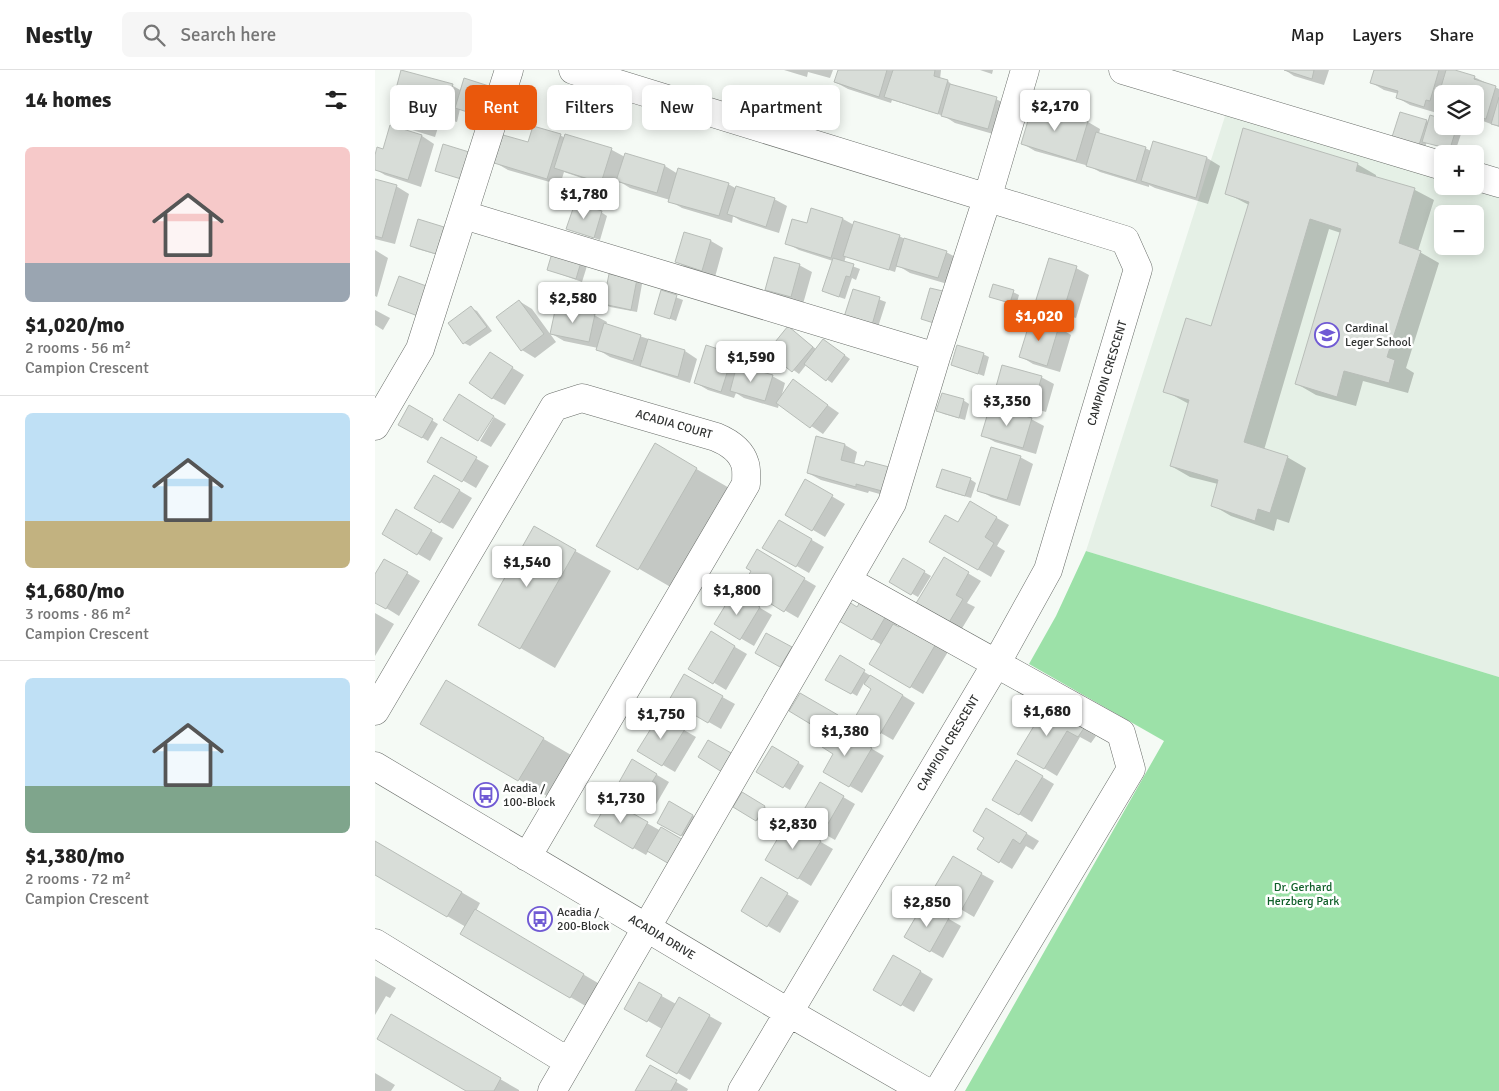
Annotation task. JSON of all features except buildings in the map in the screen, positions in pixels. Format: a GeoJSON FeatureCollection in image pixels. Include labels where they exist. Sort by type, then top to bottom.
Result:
{"type":"FeatureCollection","features":[{"type":"Feature","properties":{"kind":"street"},"geometry":{"type":"LineString","coordinates":[[375,426],[420,349],[509,70]]}},
{"type":"Feature","properties":{"kind":"street","name":"CAMPION CRESCENT"},"geometry":{"type":"LineString","coordinates":[[573,70],[1125,240],[1138,268],[1048,570],[995,664],[742,1091]]}},
{"type":"Feature","properties":{"kind":"street"},"geometry":{"type":"LineString","coordinates":[[552,1091],[892,503],[936,357],[987,199],[1025,70]]}},
{"type":"Feature","properties":{"kind":"street"},"geometry":{"type":"LineString","coordinates":[[1123,70],[1434,163]]}},
{"type":"Feature","properties":{"kind":"street"},"geometry":{"type":"LineString","coordinates":[[1484,179],[1499,183]]}},
{"type":"Feature","properties":{"kind":"street"},"geometry":{"type":"LineString","coordinates":[[464,215],[936,357]]}},
{"type":"Feature","properties":{"kind":"street","name":"ACADIA COURT"},"geometry":{"type":"LineString","coordinates":[[375,710],[554,407],[581,398],[716,437],[728,443],[738,452],[745,464],[746,484],[527,857]]}},
{"type":"Feature","properties":{"kind":"street"},"geometry":{"type":"LineString","coordinates":[[848,581],[1121,734],[1131,769],[938,1091]]}},
{"type":"Feature","properties":{"kind":"street","name":"ACADIA DRIVE"},"geometry":{"type":"LineString","coordinates":[[375,766],[788,1012],[925,1091]]}},
{"type":"Feature","properties":{"kind":"street"},"geometry":{"type":"LineString","coordinates":[[375,944],[569,1062]]}},
{"type":"Feature","properties":{"kind":"shaded area","name":"Cardinal Leger School"},"geometry":{"type":"Polygon","coordinates":[[[1227,110],[1434,173],[1434,195],[1484,195],[1484,189],[1499,193],[1499,677],[1086,551],[1227,110]]]}},
{"type":"Feature","properties":{"kind":"green space","name":"Dr. Gerhard Herzberg Park"},"geometry":{"type":"Polygon","coordinates":[[[1086,551],[1499,677],[1499,1091],[965,1091],[1164,741],[1029,664],[1056,616],[1086,551]]]}},
{"type":"Feature","properties":{"kind":"place","name":"Cardinal Leger School"},"geometry":{"type":"Point","coordinates":[1327,335]}},
{"type":"Feature","properties":{"kind":"place","name":"Acadia / 100-Block"},"geometry":{"type":"Point","coordinates":[486,795]}},
{"type":"Feature","properties":{"kind":"place","name":"Acadia / 200-Block"},"geometry":{"type":"Point","coordinates":[540,919]}}]}
